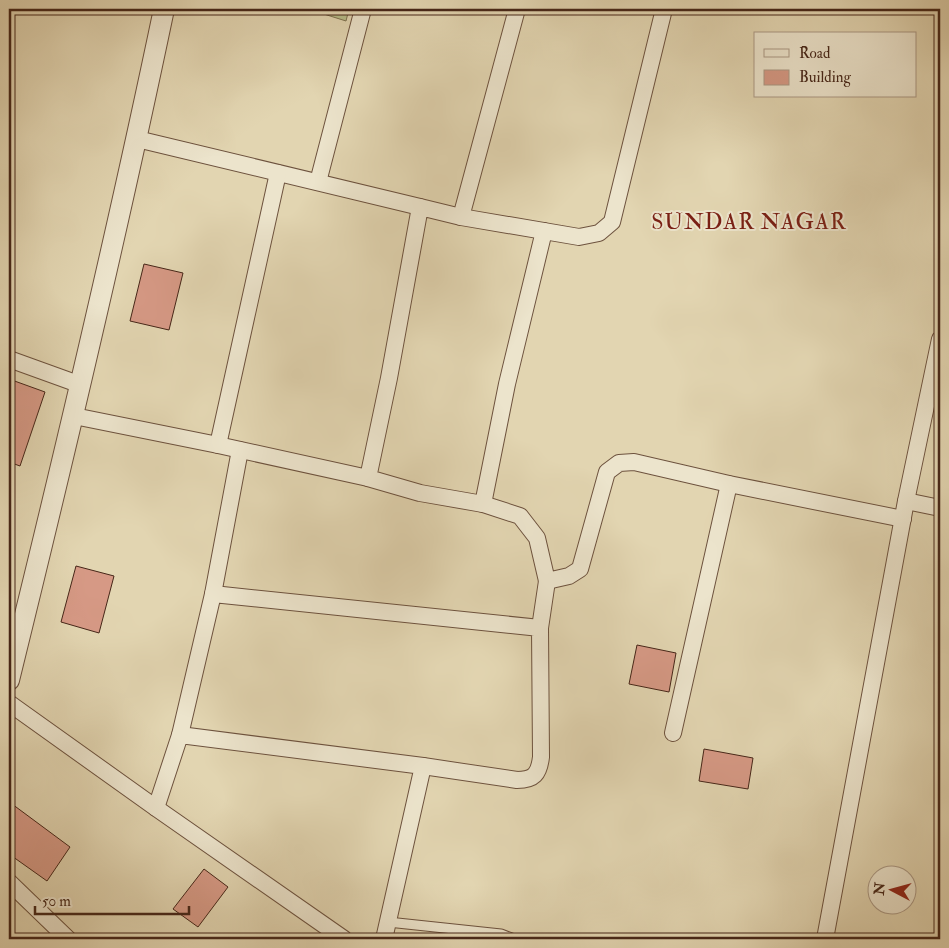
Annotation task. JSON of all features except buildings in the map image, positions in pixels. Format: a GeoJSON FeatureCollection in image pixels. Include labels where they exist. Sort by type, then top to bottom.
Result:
{"type":"FeatureCollection","features":[{"type":"Feature","properties":{"kind":"street"},"geometry":{"type":"LineString","coordinates":[[9,680],[74,416],[137,139],[164,9]]}},
{"type":"Feature","properties":{"kind":"street"},"geometry":{"type":"LineString","coordinates":[[318,182],[363,9]]}},
{"type":"Feature","properties":{"kind":"street"},"geometry":{"type":"LineString","coordinates":[[461,217],[516,9]]}},
{"type":"Feature","properties":{"kind":"street"},"geometry":{"type":"LineString","coordinates":[[137,139],[461,217],[579,237],[599,233],[612,222],[664,9]]}},
{"type":"Feature","properties":{"kind":"street"},"geometry":{"type":"LineString","coordinates":[[218,445],[278,173]]}},
{"type":"Feature","properties":{"kind":"street"},"geometry":{"type":"LineString","coordinates":[[368,478],[389,378],[420,207]]}},
{"type":"Feature","properties":{"kind":"street"},"geometry":{"type":"LineString","coordinates":[[483,504],[508,384],[544,231]]}},
{"type":"Feature","properties":{"kind":"street"},"geometry":{"type":"LineString","coordinates":[[825,939],[906,501],[939,350]]}},
{"type":"Feature","properties":{"kind":"street"},"geometry":{"type":"LineString","coordinates":[[9,359],[81,385]]}},
{"type":"Feature","properties":{"kind":"street"},"geometry":{"type":"LineString","coordinates":[[74,416],[368,478],[420,493],[483,504],[520,516],[538,538],[547,581],[540,628],[541,757],[540,768],[535,775],[527,780],[180,735]]}},
{"type":"Feature","properties":{"kind":"street"},"geometry":{"type":"LineString","coordinates":[[156,808],[180,735],[214,594],[240,450]]}},
{"type":"Feature","properties":{"kind":"street"},"geometry":{"type":"LineString","coordinates":[[547,581],[570,576],[580,569],[608,472],[619,463],[634,462],[729,484],[903,519]]}},
{"type":"Feature","properties":{"kind":"street"},"geometry":{"type":"LineString","coordinates":[[673,733],[729,484]]}},
{"type":"Feature","properties":{"kind":"street"},"geometry":{"type":"LineString","coordinates":[[906,501],[940,508]]}},
{"type":"Feature","properties":{"kind":"street"},"geometry":{"type":"LineString","coordinates":[[214,594],[540,628]]}},
{"type":"Feature","properties":{"kind":"street"},"geometry":{"type":"LineString","coordinates":[[9,703],[344,939]]}},
{"type":"Feature","properties":{"kind":"street"},"geometry":{"type":"LineString","coordinates":[[384,939],[424,766]]}},
{"type":"Feature","properties":{"kind":"street"},"geometry":{"type":"LineString","coordinates":[[9,882],[68,939]]}},
{"type":"Feature","properties":{"kind":"lane"},"geometry":{"type":"LineString","coordinates":[[388,922],[501,934],[514,939]]}},
{"type":"Feature","properties":{"kind":"green space"},"geometry":{"type":"Polygon","coordinates":[[[308,9],[349,9],[346,21],[308,9]]]}},
{"type":"Feature","properties":{"kind":"district","name":"SUNDAR NAGAR"},"geometry":{"type":"Point","coordinates":[749,221]}}]}
